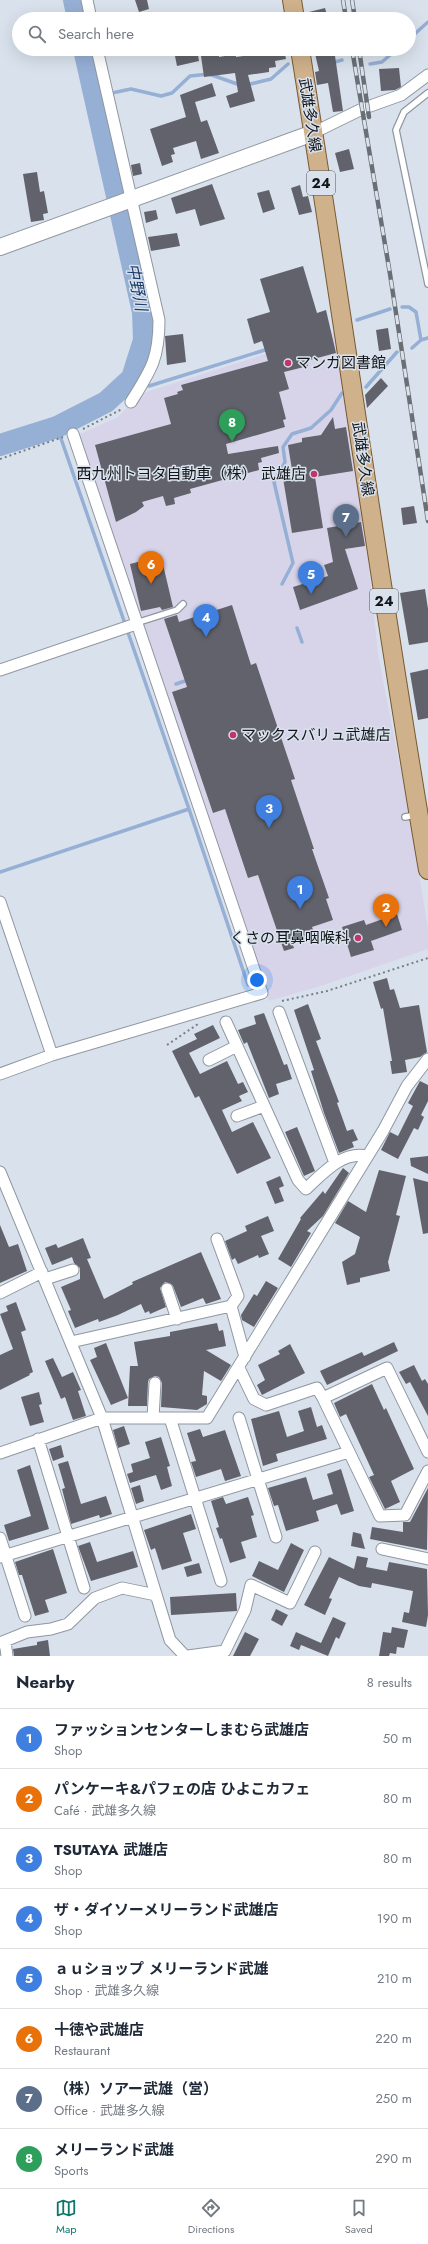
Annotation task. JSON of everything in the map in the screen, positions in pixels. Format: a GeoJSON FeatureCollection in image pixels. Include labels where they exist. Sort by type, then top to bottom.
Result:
{"type":"FeatureCollection","features":[{"type":"Feature","properties":{"kind":"main road"},"geometry":{"type":"LineString","coordinates":[[292,0],[294,12]]}},
{"type":"Feature","properties":{"kind":"main road","name":"武雄多久線"},"geometry":{"type":"LineString","coordinates":[[301,56],[343,324],[392,658],[412,816],[428,870]]}},
{"type":"Feature","properties":{"kind":"street"},"geometry":{"type":"LineString","coordinates":[[87,0],[90,12]]}},
{"type":"Feature","properties":{"kind":"street"},"geometry":{"type":"LineString","coordinates":[[100,56],[159,320],[159,341],[152,369],[131,402]]}},
{"type":"Feature","properties":{"kind":"street"},"geometry":{"type":"LineString","coordinates":[[0,247],[313,133],[362,110],[401,95],[428,75]]}},
{"type":"Feature","properties":{"kind":"street"},"geometry":{"type":"LineString","coordinates":[[0,1074],[52,1055],[262,993],[73,434]]}},
{"type":"Feature","properties":{"kind":"street"},"geometry":{"type":"LineString","coordinates":[[0,670],[136,624]]}},
{"type":"Feature","properties":{"kind":"street"},"geometry":{"type":"LineString","coordinates":[[0,902],[52,1055]]}},
{"type":"Feature","properties":{"kind":"street"},"geometry":{"type":"LineString","coordinates":[[281,1007],[334,1163]]}},
{"type":"Feature","properties":{"kind":"street"},"geometry":{"type":"LineString","coordinates":[[226,1022],[298,1180],[306,1189],[334,1163],[360,1155],[367,1156]]}},
{"type":"Feature","properties":{"kind":"street"},"geometry":{"type":"LineString","coordinates":[[209,1060],[237,1046]]}},
{"type":"Feature","properties":{"kind":"street"},"geometry":{"type":"LineString","coordinates":[[0,1453],[102,1418],[207,1418],[239,1368],[367,1156],[407,1086],[428,1059]]}},
{"type":"Feature","properties":{"kind":"street"},"geometry":{"type":"LineString","coordinates":[[237,1116],[264,1106]]}},
{"type":"Feature","properties":{"kind":"street"},"geometry":{"type":"LineString","coordinates":[[0,1172],[102,1418],[170,1640],[185,1656]]}},
{"type":"Feature","properties":{"kind":"street"},"geometry":{"type":"LineString","coordinates":[[71,1342],[231,1306],[238,1296],[217,1239]]}},
{"type":"Feature","properties":{"kind":"street"},"geometry":{"type":"LineString","coordinates":[[0,1292],[43,1276],[73,1270]]}},
{"type":"Feature","properties":{"kind":"street"},"geometry":{"type":"LineString","coordinates":[[167,1289],[177,1318]]}},
{"type":"Feature","properties":{"kind":"street"},"geometry":{"type":"LineString","coordinates":[[231,1306],[245,1357]]}},
{"type":"Feature","properties":{"kind":"street"},"geometry":{"type":"LineString","coordinates":[[239,1368],[254,1399],[266,1405],[317,1388],[380,1516],[405,1516],[428,1471]]}},
{"type":"Feature","properties":{"kind":"street"},"geometry":{"type":"LineString","coordinates":[[323,1398],[387,1368],[428,1452]]}},
{"type":"Feature","properties":{"kind":"street"},"geometry":{"type":"LineString","coordinates":[[153,1418],[155,1383]]}},
{"type":"Feature","properties":{"kind":"street"},"geometry":{"type":"LineString","coordinates":[[170,1418],[221,1581]]}},
{"type":"Feature","properties":{"kind":"street"},"geometry":{"type":"LineString","coordinates":[[239,1418],[276,1537]]}},
{"type":"Feature","properties":{"kind":"street"},"geometry":{"type":"LineString","coordinates":[[38,1439],[84,1588]]}},
{"type":"Feature","properties":{"kind":"street"},"geometry":{"type":"LineString","coordinates":[[3,1556],[68,1535],[349,1452]]}},
{"type":"Feature","properties":{"kind":"street"},"geometry":{"type":"LineString","coordinates":[[0,1538],[3,1556],[25,1616]]}},
{"type":"Feature","properties":{"kind":"street"},"geometry":{"type":"LineString","coordinates":[[382,1549],[428,1559]]}},
{"type":"Feature","properties":{"kind":"street"},"geometry":{"type":"LineString","coordinates":[[188,1656],[226,1651],[245,1610],[251,1585],[290,1603],[315,1552]]}},
{"type":"Feature","properties":{"kind":"street"},"geometry":{"type":"LineString","coordinates":[[7,1656],[2,1642],[27,1632],[52,1629],[68,1624],[95,1598],[122,1588],[156,1595]]}},
{"type":"Feature","properties":{"kind":"lane"},"geometry":{"type":"LineString","coordinates":[[428,93],[404,112],[396,130],[425,258],[428,284]]}},
{"type":"Feature","properties":{"kind":"lane"},"geometry":{"type":"LineString","coordinates":[[136,624],[177,610],[183,604]]}},
{"type":"Feature","properties":{"kind":"path"},"geometry":{"type":"LineString","coordinates":[[73,434],[116,413],[131,402]]}},
{"type":"Feature","properties":{"kind":"path"},"geometry":{"type":"LineString","coordinates":[[0,459],[55,440]]}},
{"type":"Feature","properties":{"kind":"path"},"geometry":{"type":"LineString","coordinates":[[281,1007],[428,958]]}},
{"type":"Feature","properties":{"kind":"path"},"geometry":{"type":"LineString","coordinates":[[168,1045],[201,1022]]}},
{"type":"Feature","properties":{"kind":"shaded area"},"geometry":{"type":"Polygon","coordinates":[[[334,332],[365,530],[378,654],[411,824],[428,929],[428,949],[324,985],[269,1001],[78,435],[118,417],[140,394],[334,332]]]}},
{"type":"Feature","properties":{"kind":"building"},"geometry":{"type":"Polygon","coordinates":[[[135,0],[147,0],[149,9],[139,12],[135,0]]]}},
{"type":"Feature","properties":{"kind":"building"},"geometry":{"type":"Polygon","coordinates":[[[325,8],[326,12],[309,12],[325,8]]]}},
{"type":"Feature","properties":{"kind":"building"},"geometry":{"type":"Polygon","coordinates":[[[175,56],[198,56],[199,61],[177,66],[175,56]]]}},
{"type":"Feature","properties":{"kind":"building"},"geometry":{"type":"Polygon","coordinates":[[[201,56],[285,56],[286,59],[275,61],[276,67],[269,68],[269,72],[248,75],[255,101],[230,108],[226,96],[238,92],[235,73],[204,77],[201,56]]]}},
{"type":"Feature","properties":{"kind":"building"},"geometry":{"type":"Polygon","coordinates":[[[316,56],[335,56],[343,111],[333,112],[328,83],[317,85],[315,72],[319,71],[316,56]]]}},
{"type":"Feature","properties":{"kind":"building"},"geometry":{"type":"Polygon","coordinates":[[[399,68],[401,87],[395,90],[381,91],[379,69],[399,68]]]}},
{"type":"Feature","properties":{"kind":"building"},"geometry":{"type":"Polygon","coordinates":[[[212,83],[216,96],[195,102],[201,122],[207,120],[219,153],[201,159],[196,141],[173,148],[175,154],[171,155],[173,162],[162,166],[150,129],[186,117],[180,95],[212,83]]]}},
{"type":"Feature","properties":{"kind":"building"},"geometry":{"type":"Polygon","coordinates":[[[349,149],[354,169],[340,172],[335,153],[349,149]]]}},
{"type":"Feature","properties":{"kind":"building"},"geometry":{"type":"Polygon","coordinates":[[[140,163],[142,174],[133,176],[131,165],[140,163]]]}},
{"type":"Feature","properties":{"kind":"building"},"geometry":{"type":"Polygon","coordinates":[[[37,172],[40,192],[44,191],[48,213],[43,214],[44,220],[31,222],[23,174],[37,172]]]}},
{"type":"Feature","properties":{"kind":"building"},"geometry":{"type":"Polygon","coordinates":[[[212,184],[225,219],[200,226],[195,209],[176,214],[171,198],[212,184]]]}},
{"type":"Feature","properties":{"kind":"building"},"geometry":{"type":"Polygon","coordinates":[[[300,185],[303,197],[308,196],[312,212],[299,215],[291,188],[300,185]]]}},
{"type":"Feature","properties":{"kind":"building"},"geometry":{"type":"Polygon","coordinates":[[[269,190],[275,209],[263,213],[257,193],[269,190]]]}},
{"type":"Feature","properties":{"kind":"building"},"geometry":{"type":"Polygon","coordinates":[[[156,210],[158,219],[146,223],[144,212],[156,210]]]}},
{"type":"Feature","properties":{"kind":"building"},"geometry":{"type":"Polygon","coordinates":[[[177,233],[180,246],[151,251],[148,237],[177,233]]]}},
{"type":"Feature","properties":{"kind":"building"},"geometry":{"type":"Polygon","coordinates":[[[303,266],[317,313],[326,310],[336,353],[306,361],[308,366],[284,372],[289,389],[279,392],[286,419],[283,420],[285,427],[226,444],[228,454],[278,446],[279,453],[261,458],[262,462],[258,463],[259,470],[190,489],[191,493],[174,498],[175,504],[166,506],[163,496],[142,502],[144,506],[136,512],[116,522],[95,445],[171,424],[164,398],[178,394],[177,392],[183,390],[181,385],[268,361],[262,341],[254,344],[247,319],[270,312],[260,279],[303,266]]]}},
{"type":"Feature","properties":{"kind":"building"},"geometry":{"type":"Polygon","coordinates":[[[388,328],[391,349],[379,351],[376,330],[388,328]]]}},
{"type":"Feature","properties":{"kind":"building"},"geometry":{"type":"Polygon","coordinates":[[[183,334],[186,362],[167,365],[165,336],[183,334]]]}},
{"type":"Feature","properties":{"kind":"building"},"geometry":{"type":"Polygon","coordinates":[[[381,378],[388,386],[367,408],[365,395],[381,378]]]}},
{"type":"Feature","properties":{"kind":"building","name":"西九州トヨタ自動車（株） 武雄店"},"geometry":{"type":"Polygon","coordinates":[[[333,417],[335,429],[346,427],[353,471],[315,477],[323,528],[292,533],[283,478],[293,476],[288,445],[302,442],[302,438],[321,435],[333,417]]]}},
{"type":"Feature","properties":{"kind":"building"},"geometry":{"type":"Polygon","coordinates":[[[414,506],[417,523],[403,525],[401,508],[414,506]]]}},
{"type":"Feature","properties":{"kind":"building"},"geometry":{"type":"Polygon","coordinates":[[[361,522],[365,546],[345,549],[358,589],[300,610],[293,587],[328,576],[324,565],[333,562],[327,528],[361,522]]]}},
{"type":"Feature","properties":{"kind":"building"},"geometry":{"type":"Polygon","coordinates":[[[161,556],[173,607],[162,610],[160,607],[141,611],[130,564],[161,556]]]}},
{"type":"Feature","properties":{"kind":"building"},"geometry":{"type":"Polygon","coordinates":[[[425,589],[428,609],[428,642],[409,645],[400,593],[425,589]]]}},
{"type":"Feature","properties":{"kind":"building"},"geometry":{"type":"Polygon","coordinates":[[[232,605],[251,665],[256,663],[295,779],[291,780],[329,898],[326,899],[333,920],[312,927],[315,935],[292,943],[294,948],[284,951],[258,875],[248,878],[225,809],[213,813],[172,692],[187,687],[164,619],[177,615],[179,622],[232,605]]]}},
{"type":"Feature","properties":{"kind":"building"},"geometry":{"type":"Polygon","coordinates":[[[428,669],[428,718],[418,720],[410,673],[428,669]]]}},
{"type":"Feature","properties":{"kind":"building"},"geometry":{"type":"Polygon","coordinates":[[[397,914],[402,930],[371,941],[374,950],[351,957],[342,927],[364,920],[366,925],[397,914]]]}},
{"type":"Feature","properties":{"kind":"building"},"geometry":{"type":"Polygon","coordinates":[[[387,978],[390,990],[394,989],[400,1008],[419,1005],[427,1052],[420,1057],[405,1060],[407,1072],[392,1074],[390,1061],[392,1061],[383,1008],[381,1009],[373,982],[387,978]]]}},
{"type":"Feature","properties":{"kind":"building"},"geometry":{"type":"Polygon","coordinates":[[[308,1004],[321,1039],[316,1041],[339,1102],[337,1103],[347,1131],[353,1129],[358,1140],[352,1142],[354,1147],[339,1153],[324,1113],[311,1071],[314,1070],[294,1010],[308,1004]]]}},
{"type":"Feature","properties":{"kind":"building"},"geometry":{"type":"Polygon","coordinates":[[[264,1013],[284,1065],[287,1064],[292,1079],[276,1084],[279,1094],[269,1098],[247,1042],[244,1044],[238,1030],[256,1024],[254,1016],[264,1013]]]}},
{"type":"Feature","properties":{"kind":"building"},"geometry":{"type":"Polygon","coordinates":[[[213,1025],[220,1038],[189,1053],[200,1074],[227,1061],[238,1084],[243,1082],[248,1092],[239,1096],[242,1101],[222,1110],[232,1132],[253,1122],[271,1158],[237,1174],[199,1096],[195,1098],[172,1051],[197,1039],[194,1034],[213,1025]]]}},
{"type":"Feature","properties":{"kind":"building"},"geometry":{"type":"Polygon","coordinates":[[[420,1081],[428,1085],[428,1101],[421,1115],[424,1117],[418,1130],[414,1128],[398,1159],[381,1150],[390,1132],[398,1136],[413,1106],[408,1103],[420,1081]]]}},
{"type":"Feature","properties":{"kind":"building"},"geometry":{"type":"Polygon","coordinates":[[[297,1127],[315,1171],[304,1176],[285,1132],[297,1127]]]}},
{"type":"Feature","properties":{"kind":"building"},"geometry":{"type":"Polygon","coordinates":[[[428,1156],[428,1174],[411,1166],[410,1158],[428,1156]]]}},
{"type":"Feature","properties":{"kind":"building"},"geometry":{"type":"Polygon","coordinates":[[[343,1168],[349,1173],[323,1216],[307,1231],[311,1233],[291,1267],[278,1259],[301,1219],[300,1218],[323,1191],[325,1194],[343,1168]]]}},
{"type":"Feature","properties":{"kind":"building"},"geometry":{"type":"Polygon","coordinates":[[[379,1170],[406,1176],[396,1215],[400,1216],[388,1262],[390,1271],[360,1278],[360,1282],[347,1285],[342,1262],[355,1254],[360,1237],[335,1223],[348,1201],[366,1212],[379,1170]]]}},
{"type":"Feature","properties":{"kind":"building"},"geometry":{"type":"Polygon","coordinates":[[[280,1176],[284,1186],[279,1188],[284,1201],[275,1204],[266,1182],[280,1176]]]}},
{"type":"Feature","properties":{"kind":"building"},"geometry":{"type":"Polygon","coordinates":[[[413,1178],[428,1182],[428,1233],[423,1234],[413,1178]]]}},
{"type":"Feature","properties":{"kind":"building"},"geometry":{"type":"Polygon","coordinates":[[[268,1216],[274,1231],[261,1236],[269,1254],[259,1258],[258,1255],[238,1264],[235,1258],[232,1260],[225,1241],[247,1231],[245,1226],[268,1216]]]}},
{"type":"Feature","properties":{"kind":"building"},"geometry":{"type":"Polygon","coordinates":[[[0,1225],[9,1247],[18,1244],[27,1271],[0,1283],[0,1225]]]}},
{"type":"Feature","properties":{"kind":"building"},"geometry":{"type":"Polygon","coordinates":[[[83,1238],[91,1258],[87,1259],[104,1299],[133,1284],[132,1282],[201,1252],[221,1299],[206,1304],[203,1298],[181,1307],[173,1286],[165,1282],[160,1288],[166,1307],[150,1314],[149,1311],[145,1313],[141,1304],[99,1322],[98,1319],[75,1328],[68,1311],[71,1310],[61,1287],[80,1279],[80,1268],[74,1263],[72,1257],[52,1265],[45,1248],[56,1244],[58,1248],[83,1238]]]}},
{"type":"Feature","properties":{"kind":"building"},"geometry":{"type":"Polygon","coordinates":[[[266,1281],[278,1288],[254,1327],[242,1320],[241,1315],[254,1294],[257,1296],[266,1281]]]}},
{"type":"Feature","properties":{"kind":"building"},"geometry":{"type":"Polygon","coordinates":[[[16,1302],[26,1330],[21,1332],[33,1372],[0,1390],[0,1355],[13,1349],[0,1314],[8,1311],[6,1306],[16,1302]]]}},
{"type":"Feature","properties":{"kind":"building"},"geometry":{"type":"Polygon","coordinates":[[[217,1323],[219,1331],[223,1330],[226,1346],[206,1350],[231,1365],[221,1381],[204,1371],[202,1395],[207,1396],[207,1404],[197,1410],[161,1407],[162,1383],[159,1377],[155,1376],[149,1379],[148,1382],[147,1406],[128,1406],[130,1366],[138,1366],[134,1342],[170,1336],[170,1332],[217,1323]]]}},
{"type":"Feature","properties":{"kind":"building"},"geometry":{"type":"Polygon","coordinates":[[[394,1342],[398,1351],[327,1385],[320,1371],[362,1352],[364,1356],[394,1342]]]}},
{"type":"Feature","properties":{"kind":"building"},"geometry":{"type":"Polygon","coordinates":[[[106,1343],[128,1398],[111,1405],[90,1360],[97,1357],[94,1348],[106,1343]]]}},
{"type":"Feature","properties":{"kind":"building"},"geometry":{"type":"Polygon","coordinates":[[[290,1344],[305,1373],[262,1395],[257,1385],[265,1380],[258,1365],[280,1354],[278,1351],[290,1344]]]}},
{"type":"Feature","properties":{"kind":"building"},"geometry":{"type":"Polygon","coordinates":[[[53,1358],[62,1377],[73,1372],[81,1390],[78,1391],[86,1416],[73,1420],[65,1397],[61,1399],[45,1361],[53,1358]]]}},
{"type":"Feature","properties":{"kind":"building"},"geometry":{"type":"Polygon","coordinates":[[[414,1365],[422,1381],[425,1379],[428,1384],[428,1416],[410,1382],[406,1384],[399,1372],[414,1365]]]}},
{"type":"Feature","properties":{"kind":"building"},"geometry":{"type":"Polygon","coordinates":[[[372,1384],[384,1410],[386,1408],[414,1469],[391,1481],[400,1502],[385,1509],[369,1477],[374,1475],[346,1414],[340,1417],[334,1403],[372,1384]]]}},
{"type":"Feature","properties":{"kind":"building"},"geometry":{"type":"Polygon","coordinates":[[[39,1392],[42,1404],[39,1405],[44,1422],[30,1426],[21,1397],[39,1392]]]}},
{"type":"Feature","properties":{"kind":"building"},"geometry":{"type":"Polygon","coordinates":[[[311,1407],[317,1427],[322,1425],[327,1439],[276,1454],[278,1461],[263,1466],[251,1419],[279,1411],[287,1437],[304,1431],[298,1411],[311,1407]]]}},
{"type":"Feature","properties":{"kind":"building"},"geometry":{"type":"Polygon","coordinates":[[[124,1426],[130,1444],[118,1448],[113,1430],[124,1426]]]}},
{"type":"Feature","properties":{"kind":"building"},"geometry":{"type":"Polygon","coordinates":[[[200,1429],[203,1437],[225,1430],[241,1476],[225,1481],[221,1469],[196,1477],[191,1462],[196,1461],[187,1433],[200,1429]]]}},
{"type":"Feature","properties":{"kind":"building"},"geometry":{"type":"Polygon","coordinates":[[[161,1437],[170,1466],[167,1467],[172,1486],[161,1490],[156,1475],[130,1483],[127,1474],[133,1472],[131,1464],[150,1458],[145,1442],[161,1437]]]}},
{"type":"Feature","properties":{"kind":"building"},"geometry":{"type":"Polygon","coordinates":[[[61,1445],[64,1457],[53,1461],[49,1449],[61,1445]]]}},
{"type":"Feature","properties":{"kind":"building"},"geometry":{"type":"Polygon","coordinates":[[[68,1461],[81,1504],[106,1496],[112,1514],[100,1518],[99,1515],[71,1524],[62,1489],[65,1488],[58,1464],[68,1461]]]}},
{"type":"Feature","properties":{"kind":"building"},"geometry":{"type":"Polygon","coordinates":[[[30,1465],[49,1529],[9,1541],[4,1525],[31,1516],[17,1470],[30,1465]]]}},
{"type":"Feature","properties":{"kind":"building"},"geometry":{"type":"Polygon","coordinates":[[[341,1469],[354,1511],[341,1515],[337,1504],[316,1511],[319,1521],[286,1531],[278,1505],[274,1506],[268,1488],[306,1477],[313,1500],[333,1494],[327,1474],[341,1469]]]}},
{"type":"Feature","properties":{"kind":"building"},"geometry":{"type":"Polygon","coordinates":[[[140,1485],[144,1501],[136,1504],[131,1488],[140,1485]]]}},
{"type":"Feature","properties":{"kind":"building"},"geometry":{"type":"Polygon","coordinates":[[[428,1488],[427,1550],[370,1539],[372,1527],[403,1532],[403,1522],[410,1522],[428,1488]]]}},
{"type":"Feature","properties":{"kind":"building"},"geometry":{"type":"Polygon","coordinates":[[[223,1497],[226,1504],[248,1497],[254,1515],[251,1516],[257,1537],[241,1542],[246,1558],[230,1563],[222,1538],[220,1539],[216,1528],[219,1527],[211,1501],[223,1497]]]}},
{"type":"Feature","properties":{"kind":"building"},"geometry":{"type":"Polygon","coordinates":[[[191,1514],[196,1529],[183,1533],[192,1561],[162,1570],[155,1548],[151,1550],[144,1530],[191,1514]]]}},
{"type":"Feature","properties":{"kind":"building"},"geometry":{"type":"Polygon","coordinates":[[[353,1532],[361,1534],[365,1549],[351,1546],[353,1532]]]}},
{"type":"Feature","properties":{"kind":"building"},"geometry":{"type":"Polygon","coordinates":[[[90,1542],[97,1562],[133,1551],[138,1567],[91,1581],[78,1546],[90,1542]]]}},
{"type":"Feature","properties":{"kind":"building"},"geometry":{"type":"Polygon","coordinates":[[[291,1543],[304,1550],[284,1592],[252,1576],[259,1561],[278,1570],[291,1543]]]}},
{"type":"Feature","properties":{"kind":"building"},"geometry":{"type":"Polygon","coordinates":[[[53,1549],[67,1593],[45,1600],[49,1612],[35,1616],[22,1575],[19,1575],[15,1562],[53,1549]]]}},
{"type":"Feature","properties":{"kind":"building"},"geometry":{"type":"Polygon","coordinates":[[[357,1556],[368,1558],[366,1567],[387,1571],[389,1562],[427,1569],[428,1615],[426,1627],[402,1622],[404,1612],[409,1613],[413,1591],[372,1583],[371,1588],[359,1586],[339,1577],[329,1598],[332,1599],[325,1615],[304,1605],[329,1557],[354,1569],[357,1556]]]}},
{"type":"Feature","properties":{"kind":"building"},"geometry":{"type":"Polygon","coordinates":[[[199,1563],[202,1573],[187,1577],[184,1567],[199,1563]]]}},
{"type":"Feature","properties":{"kind":"building"},"geometry":{"type":"Polygon","coordinates":[[[236,1593],[237,1611],[171,1615],[170,1597],[236,1593]]]}},
{"type":"Feature","properties":{"kind":"building"},"geometry":{"type":"Polygon","coordinates":[[[276,1609],[288,1615],[282,1626],[271,1620],[276,1609]]]}},
{"type":"Feature","properties":{"kind":"building"},"geometry":{"type":"Polygon","coordinates":[[[333,1617],[346,1623],[339,1639],[336,1637],[328,1656],[301,1645],[299,1650],[290,1646],[296,1632],[321,1643],[333,1617]]]}},
{"type":"Feature","properties":{"kind":"building"},"geometry":{"type":"Polygon","coordinates":[[[392,1627],[408,1630],[404,1648],[397,1647],[396,1654],[390,1653],[389,1656],[379,1656],[383,1632],[391,1633],[392,1627]]]}},
{"type":"Feature","properties":{"kind":"building"},"geometry":{"type":"Polygon","coordinates":[[[245,1632],[259,1639],[250,1656],[233,1656],[245,1632]]]}},
{"type":"Feature","properties":{"kind":"building"},"geometry":{"type":"Polygon","coordinates":[[[48,1640],[50,1656],[14,1656],[13,1649],[37,1645],[37,1642],[48,1640]]]}},
{"type":"Feature","properties":{"kind":"waterway","name":"中野川"},"geometry":{"type":"LineString","coordinates":[[74,0],[77,12]]}},
{"type":"Feature","properties":{"kind":"waterway"},"geometry":{"type":"LineString","coordinates":[[416,33],[428,22]]}},
{"type":"Feature","properties":{"kind":"waterway","name":"中野川"},"geometry":{"type":"LineString","coordinates":[[0,445],[57,427],[106,402],[132,378],[144,340],[143,312],[86,56]]}},
{"type":"Feature","properties":{"kind":"waterway"},"geometry":{"type":"LineString","coordinates":[[370,64],[382,62],[389,56]]}},
{"type":"Feature","properties":{"kind":"waterway"},"geometry":{"type":"LineString","coordinates":[[331,63],[342,60]]}},
{"type":"Feature","properties":{"kind":"waterway"},"geometry":{"type":"LineString","coordinates":[[246,85],[271,79],[288,64]]}},
{"type":"Feature","properties":{"kind":"waterway"},"geometry":{"type":"LineString","coordinates":[[112,93],[131,89],[161,96],[172,93],[190,76],[209,74],[240,85]]}},
{"type":"Feature","properties":{"kind":"waterway"},"geometry":{"type":"LineString","coordinates":[[402,307],[409,307],[416,312],[421,340],[428,338]]}},
{"type":"Feature","properties":{"kind":"waterway"},"geometry":{"type":"LineString","coordinates":[[357,320],[390,309]]}},
{"type":"Feature","properties":{"kind":"waterway"},"geometry":{"type":"LineString","coordinates":[[412,348],[421,340]]}},
{"type":"Feature","properties":{"kind":"waterway"},"geometry":{"type":"LineString","coordinates":[[149,386],[268,349]]}},
{"type":"Feature","properties":{"kind":"waterway"},"geometry":{"type":"LineString","coordinates":[[366,387],[397,352]]}},
{"type":"Feature","properties":{"kind":"waterway"},"geometry":{"type":"LineString","coordinates":[[282,584],[293,563],[274,482],[285,462],[283,447],[292,434],[311,428],[331,410],[342,393]]}},
{"type":"Feature","properties":{"kind":"waterway"},"geometry":{"type":"LineString","coordinates":[[0,872],[189,809],[57,427]]}},
{"type":"Feature","properties":{"kind":"waterway"},"geometry":{"type":"LineString","coordinates":[[297,628],[302,642]]}},
{"type":"Feature","properties":{"kind":"waterway"},"geometry":{"type":"LineString","coordinates":[[176,684],[188,680]]}},
{"type":"Feature","properties":{"kind":"waterway"},"geometry":{"type":"LineString","coordinates":[[189,809],[248,985]]}},
{"type":"Feature","properties":{"kind":"railway"},"geometry":{"type":"LineString","coordinates":[[343,0],[345,12]]}},
{"type":"Feature","properties":{"kind":"railway"},"geometry":{"type":"LineString","coordinates":[[352,0],[354,12]]}},
{"type":"Feature","properties":{"kind":"railway"},"geometry":{"type":"LineString","coordinates":[[353,56],[390,274],[428,521]]}},
{"type":"Feature","properties":{"kind":"railway"},"geometry":{"type":"LineString","coordinates":[[360,56],[369,117]]}},
{"type":"Feature","properties":{"kind":"place","name":"マンガ図書館"},"geometry":{"type":"Point","coordinates":[288,363]}},
{"type":"Feature","properties":{"kind":"place","name":"メリーランド武雄"},"geometry":{"type":"Point","coordinates":[232,442]}},
{"type":"Feature","properties":{"kind":"place","name":"西九州トヨタ自動車（株） 武雄店"},"geometry":{"type":"Point","coordinates":[314,474]}},
{"type":"Feature","properties":{"kind":"place","name":"（株）ソアー武雄（営）"},"geometry":{"type":"Point","coordinates":[346,537]}},
{"type":"Feature","properties":{"kind":"place","name":"十徳や武雄店"},"geometry":{"type":"Point","coordinates":[151,584]}},
{"type":"Feature","properties":{"kind":"place","name":"ａｕショップ メリーランド武雄"},"geometry":{"type":"Point","coordinates":[311,594]}},
{"type":"Feature","properties":{"kind":"place","name":"ザ・ダイソーメリーランド武雄店"},"geometry":{"type":"Point","coordinates":[206,637]}},
{"type":"Feature","properties":{"kind":"place","name":"マックスバリュ武雄店"},"geometry":{"type":"Point","coordinates":[233,735]}},
{"type":"Feature","properties":{"kind":"place","name":"TSUTAYA 武雄店"},"geometry":{"type":"Point","coordinates":[269,828]}},
{"type":"Feature","properties":{"kind":"place","name":"ファッションセンターしまむら武雄店"},"geometry":{"type":"Point","coordinates":[300,909]}},
{"type":"Feature","properties":{"kind":"place","name":"パンケーキ&パフェの店 ひよこカフェ"},"geometry":{"type":"Point","coordinates":[386,927]}},
{"type":"Feature","properties":{"kind":"place","name":"くさの耳鼻咽喉科"},"geometry":{"type":"Point","coordinates":[358,938]}}]}
